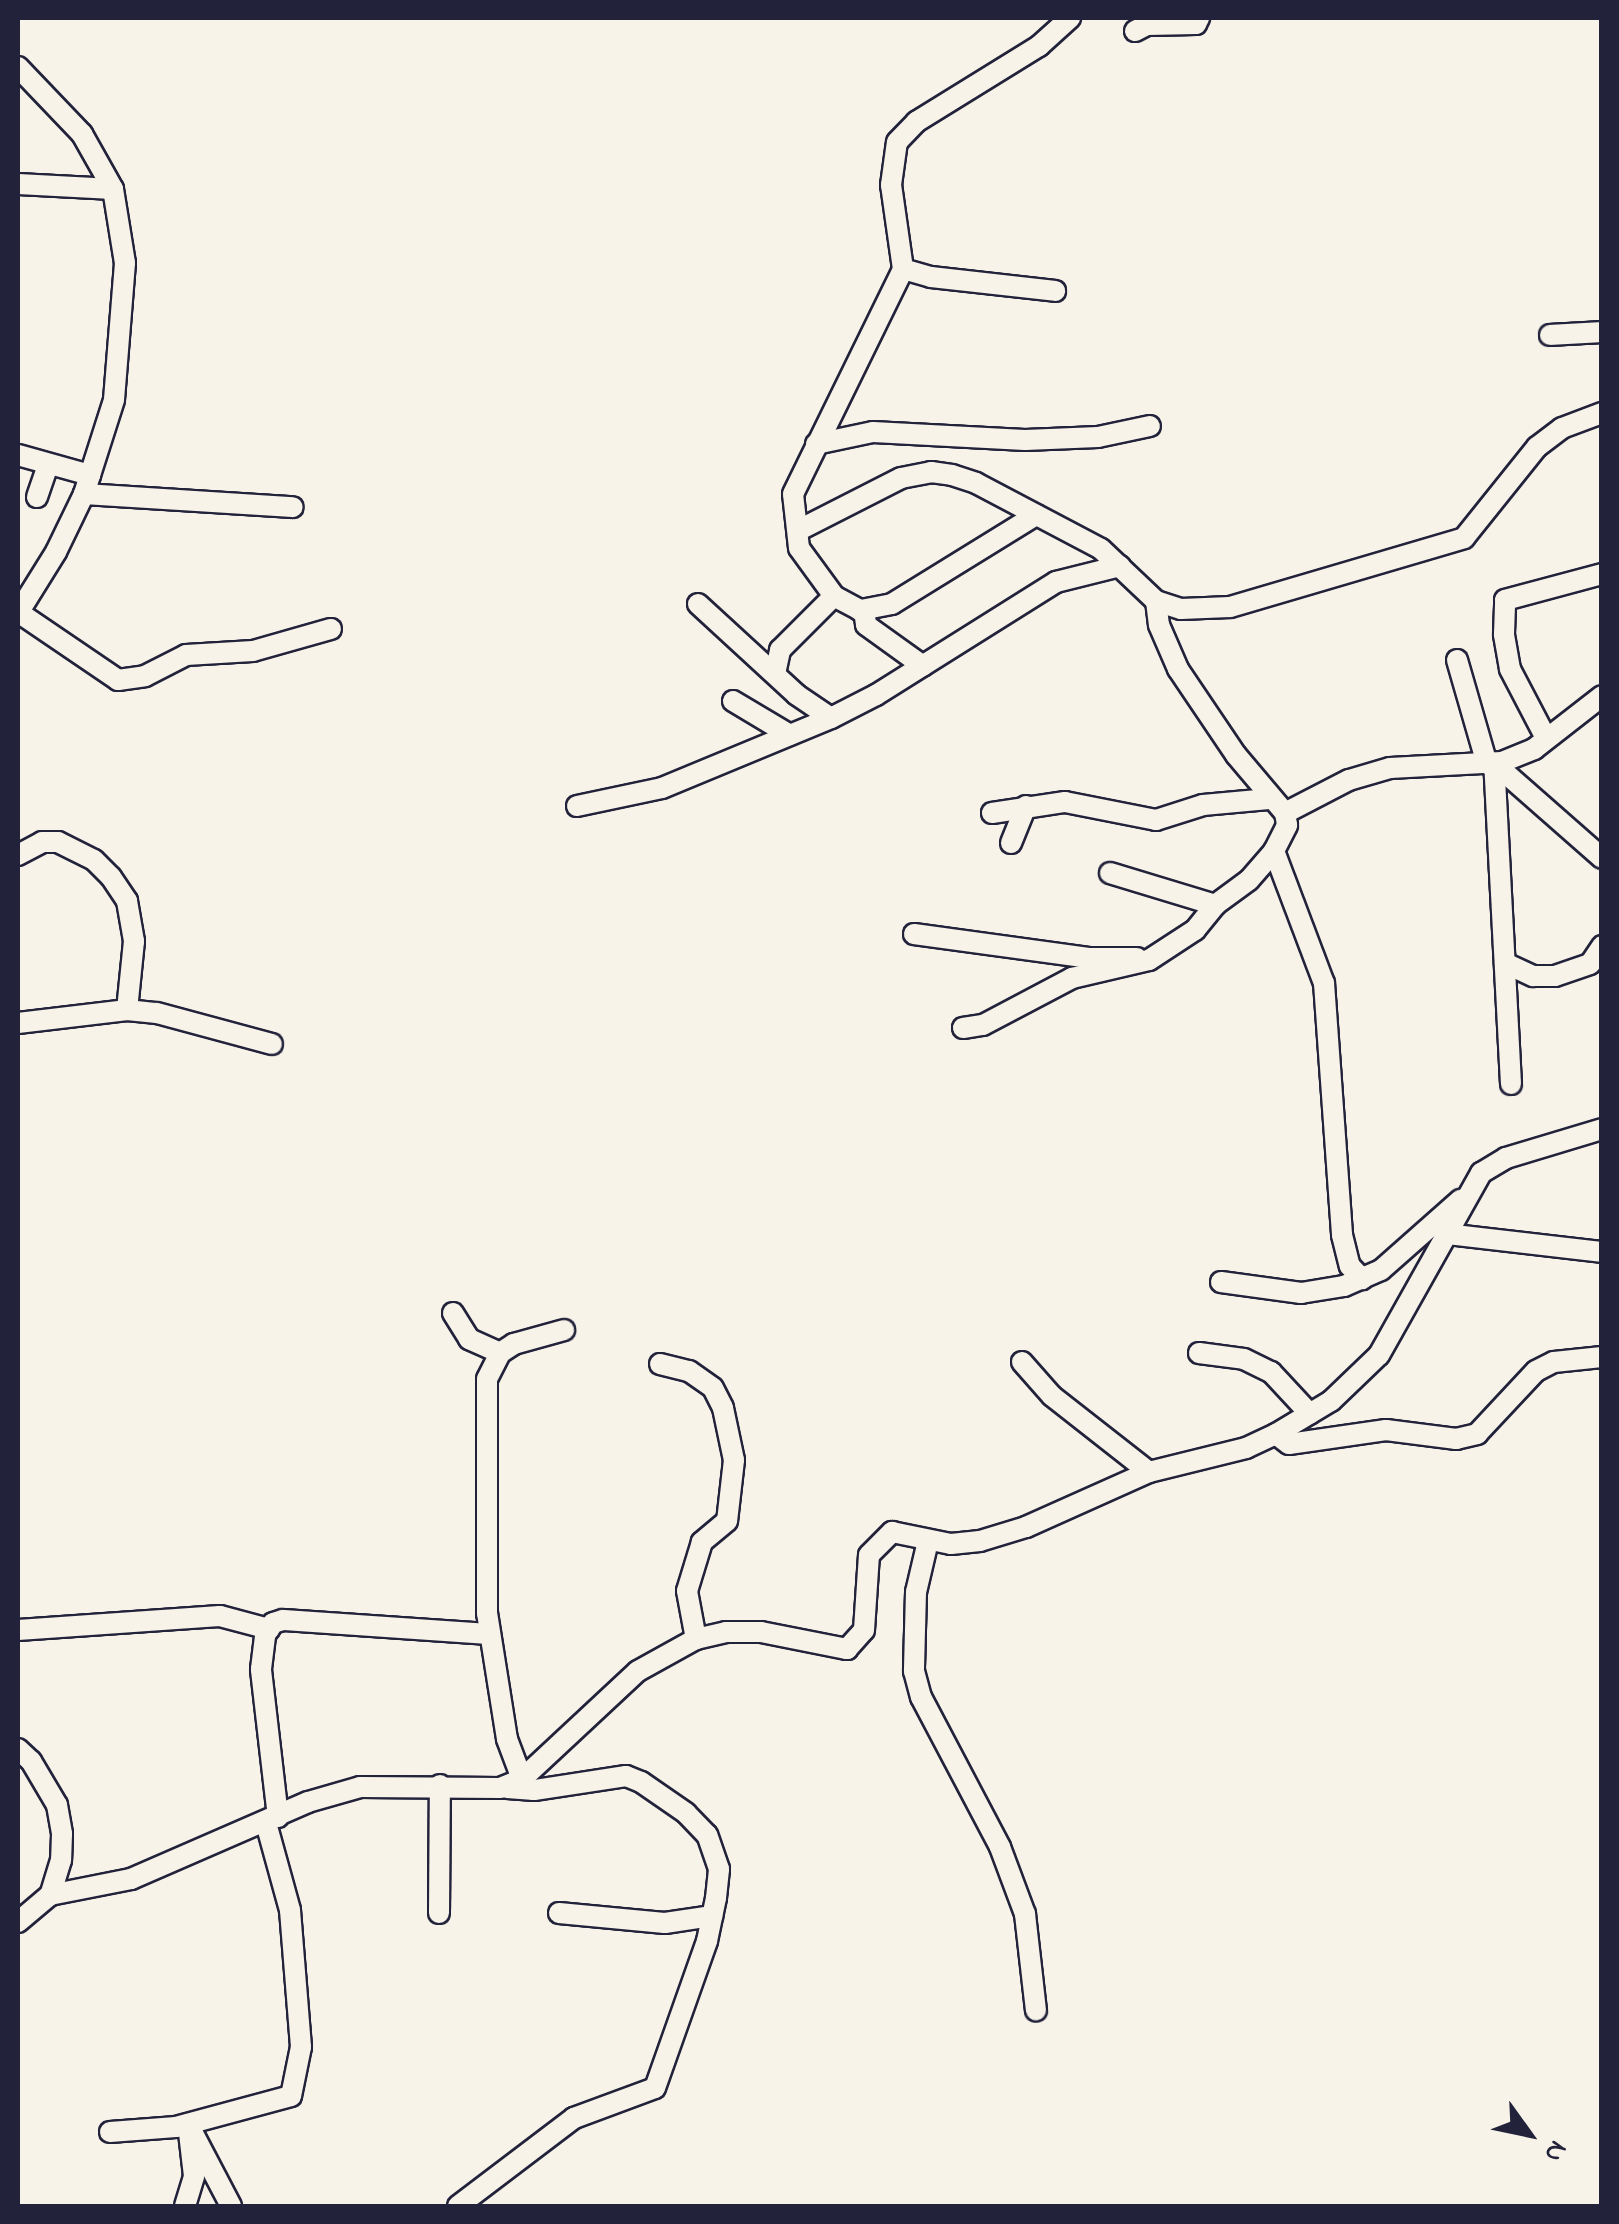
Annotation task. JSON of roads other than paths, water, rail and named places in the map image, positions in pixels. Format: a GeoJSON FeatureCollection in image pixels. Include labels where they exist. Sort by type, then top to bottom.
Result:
{"type":"FeatureCollection","features":[{"type":"Feature","properties":{"kind":"street"},"geometry":{"type":"LineString","coordinates":[[1036,515],[892,604],[864,610],[834,596],[798,548],[793,494],[903,269],[891,185],[898,142],[916,122],[1039,46],[1070,18]]}},
{"type":"Feature","properties":{"kind":"street"},"geometry":{"type":"LineString","coordinates":[[1136,31],[1147,25],[1196,24],[1199,18]]}},
{"type":"Feature","properties":{"kind":"street"},"geometry":{"type":"LineString","coordinates":[[18,67],[82,134],[114,189],[124,263],[114,400],[87,485],[56,552],[18,612],[106,674],[130,680],[186,655],[253,651],[331,629]]}},
{"type":"Feature","properties":{"kind":"street"},"geometry":{"type":"LineString","coordinates":[[18,184],[114,189]]}},
{"type":"Feature","properties":{"kind":"street"},"geometry":{"type":"LineString","coordinates":[[903,269],[950,280],[1055,291]]}},
{"type":"Feature","properties":{"kind":"street"},"geometry":{"type":"LineString","coordinates":[[1550,335],[1602,332]]}},
{"type":"Feature","properties":{"kind":"street"},"geometry":{"type":"LineString","coordinates":[[799,530],[900,478],[931,472],[976,483],[1101,550],[1156,602],[1180,609],[1230,607],[1410,558],[1464,538],[1537,446],[1562,428],[1602,413]]}},
{"type":"Feature","properties":{"kind":"street"},"geometry":{"type":"LineString","coordinates":[[816,444],[873,432],[1025,440],[1098,437],[1150,426]]}},
{"type":"Feature","properties":{"kind":"street"},"geometry":{"type":"LineString","coordinates":[[18,455],[87,485],[293,508]]}},
{"type":"Feature","properties":{"kind":"street"},"geometry":{"type":"LineString","coordinates":[[38,497],[48,465]]}},
{"type":"Feature","properties":{"kind":"street"},"geometry":{"type":"LineString","coordinates":[[576,806],[662,788],[831,718],[1056,582],[1120,566]]}},
{"type":"Feature","properties":{"kind":"street"},"geometry":{"type":"LineString","coordinates":[[1546,738],[1510,669],[1504,634],[1505,600],[1602,574]]}},
{"type":"Feature","properties":{"kind":"street"},"geometry":{"type":"LineString","coordinates":[[776,674],[780,650],[834,596]]}},
{"type":"Feature","properties":{"kind":"street"},"geometry":{"type":"LineString","coordinates":[[964,1028],[982,1025],[1072,978],[1148,960],[1195,930],[1215,905],[1249,880],[1274,851],[1287,824],[1178,669],[1159,625],[1156,602]]}},
{"type":"Feature","properties":{"kind":"street"},"geometry":{"type":"LineString","coordinates":[[698,604],[831,718]]}},
{"type":"Feature","properties":{"kind":"street"},"geometry":{"type":"LineString","coordinates":[[864,610],[866,625],[922,666]]}},
{"type":"Feature","properties":{"kind":"street"},"geometry":{"type":"LineString","coordinates":[[1456,660],[1491,763],[1511,1084]]}},
{"type":"Feature","properties":{"kind":"street"},"geometry":{"type":"LineString","coordinates":[[992,814],[1066,802],[1156,820],[1204,804],[1277,806],[1390,768],[1491,763],[1534,750],[1600,698]]}},
{"type":"Feature","properties":{"kind":"street"},"geometry":{"type":"LineString","coordinates":[[733,701],[790,736]]}},
{"type":"Feature","properties":{"kind":"street"},"geometry":{"type":"LineString","coordinates":[[1491,763],[1602,858]]}},
{"type":"Feature","properties":{"kind":"street"},"geometry":{"type":"LineString","coordinates":[[1012,842],[1026,806]]}},
{"type":"Feature","properties":{"kind":"street"},"geometry":{"type":"LineString","coordinates":[[18,855],[42,842],[58,842],[94,860],[112,876],[128,901],[134,940],[127,1010]]}},
{"type":"Feature","properties":{"kind":"street"},"geometry":{"type":"LineString","coordinates":[[1274,851],[1324,983],[1342,1235],[1350,1266],[1362,1279]]}},
{"type":"Feature","properties":{"kind":"street"},"geometry":{"type":"LineString","coordinates":[[1110,874],[1215,905]]}},
{"type":"Feature","properties":{"kind":"street"},"geometry":{"type":"LineString","coordinates":[[914,934],[1090,958],[1122,955],[1148,960]]}},
{"type":"Feature","properties":{"kind":"street"},"geometry":{"type":"LineString","coordinates":[[1505,963],[1533,976],[1555,976],[1590,964],[1602,946]]}},
{"type":"Feature","properties":{"kind":"street"},"geometry":{"type":"LineString","coordinates":[[18,1023],[127,1010],[188,1018],[272,1044]]}},
{"type":"Feature","properties":{"kind":"street"},"geometry":{"type":"LineString","coordinates":[[500,1788],[522,1779],[638,1671],[696,1639],[726,1632],[761,1632],[847,1648],[864,1630],[869,1556],[892,1532],[928,1542],[980,1541],[1026,1527],[1149,1472],[1246,1448],[1310,1414],[1356,1381],[1379,1356],[1480,1173],[1506,1158],[1597,1139]]}},
{"type":"Feature","properties":{"kind":"street"},"geometry":{"type":"LineString","coordinates":[[1220,1282],[1301,1293],[1362,1279],[1381,1270],[1466,1196]]}},
{"type":"Feature","properties":{"kind":"street"},"geometry":{"type":"LineString","coordinates":[[1447,1234],[1602,1252]]}},
{"type":"Feature","properties":{"kind":"street"},"geometry":{"type":"LineString","coordinates":[[453,1313],[469,1339],[500,1353]]}},
{"type":"Feature","properties":{"kind":"street"},"geometry":{"type":"LineString","coordinates":[[522,1779],[507,1739],[490,1634],[488,1379],[500,1353],[514,1344],[564,1330]]}},
{"type":"Feature","properties":{"kind":"street"},"geometry":{"type":"LineString","coordinates":[[1199,1353],[1244,1358],[1271,1372],[1310,1414]]}},
{"type":"Feature","properties":{"kind":"street"},"geometry":{"type":"LineString","coordinates":[[1276,1434],[1289,1444],[1386,1430],[1456,1439],[1477,1434],[1536,1371],[1554,1362],[1602,1358]]}},
{"type":"Feature","properties":{"kind":"street"},"geometry":{"type":"LineString","coordinates":[[1022,1362],[1052,1396],[1149,1472]]}},
{"type":"Feature","properties":{"kind":"street"},"geometry":{"type":"LineString","coordinates":[[660,1364],[689,1372],[713,1388],[724,1408],[734,1460],[728,1521],[702,1542],[686,1591],[696,1639]]}},
{"type":"Feature","properties":{"kind":"street"},"geometry":{"type":"LineString","coordinates":[[928,1542],[916,1592],[914,1671],[921,1697],[1000,1846],[1026,1914],[1036,2010]]}},
{"type":"Feature","properties":{"kind":"street"},"geometry":{"type":"LineString","coordinates":[[18,1630],[220,1616],[270,1629]]}},
{"type":"Feature","properties":{"kind":"street"},"geometry":{"type":"LineString","coordinates":[[110,2132],[188,2124],[284,2101],[294,2090],[301,2047],[290,1910],[272,1820],[261,1669],[270,1629],[283,1620],[490,1634]]}},
{"type":"Feature","properties":{"kind":"street"},"geometry":{"type":"LineString","coordinates":[[18,1748],[31,1761],[57,1805],[62,1860],[50,1896]]}},
{"type":"Feature","properties":{"kind":"street"},"geometry":{"type":"LineString","coordinates":[[18,1922],[50,1896],[131,1879],[308,1802],[360,1787],[440,1785],[534,1790],[626,1776],[660,1792],[707,1836],[719,1869],[712,1916],[656,2088],[574,2118],[458,2206]]}},
{"type":"Feature","properties":{"kind":"street"},"geometry":{"type":"LineString","coordinates":[[438,1913],[440,1785]]}},
{"type":"Feature","properties":{"kind":"street"},"geometry":{"type":"LineString","coordinates":[[558,1912],[665,1923],[712,1916]]}},
{"type":"Feature","properties":{"kind":"street"},"geometry":{"type":"LineString","coordinates":[[185,2206],[194,2176],[188,2124]]}},
{"type":"Feature","properties":{"kind":"street"},"geometry":{"type":"LineString","coordinates":[[188,2124],[232,2206]]}}]}
